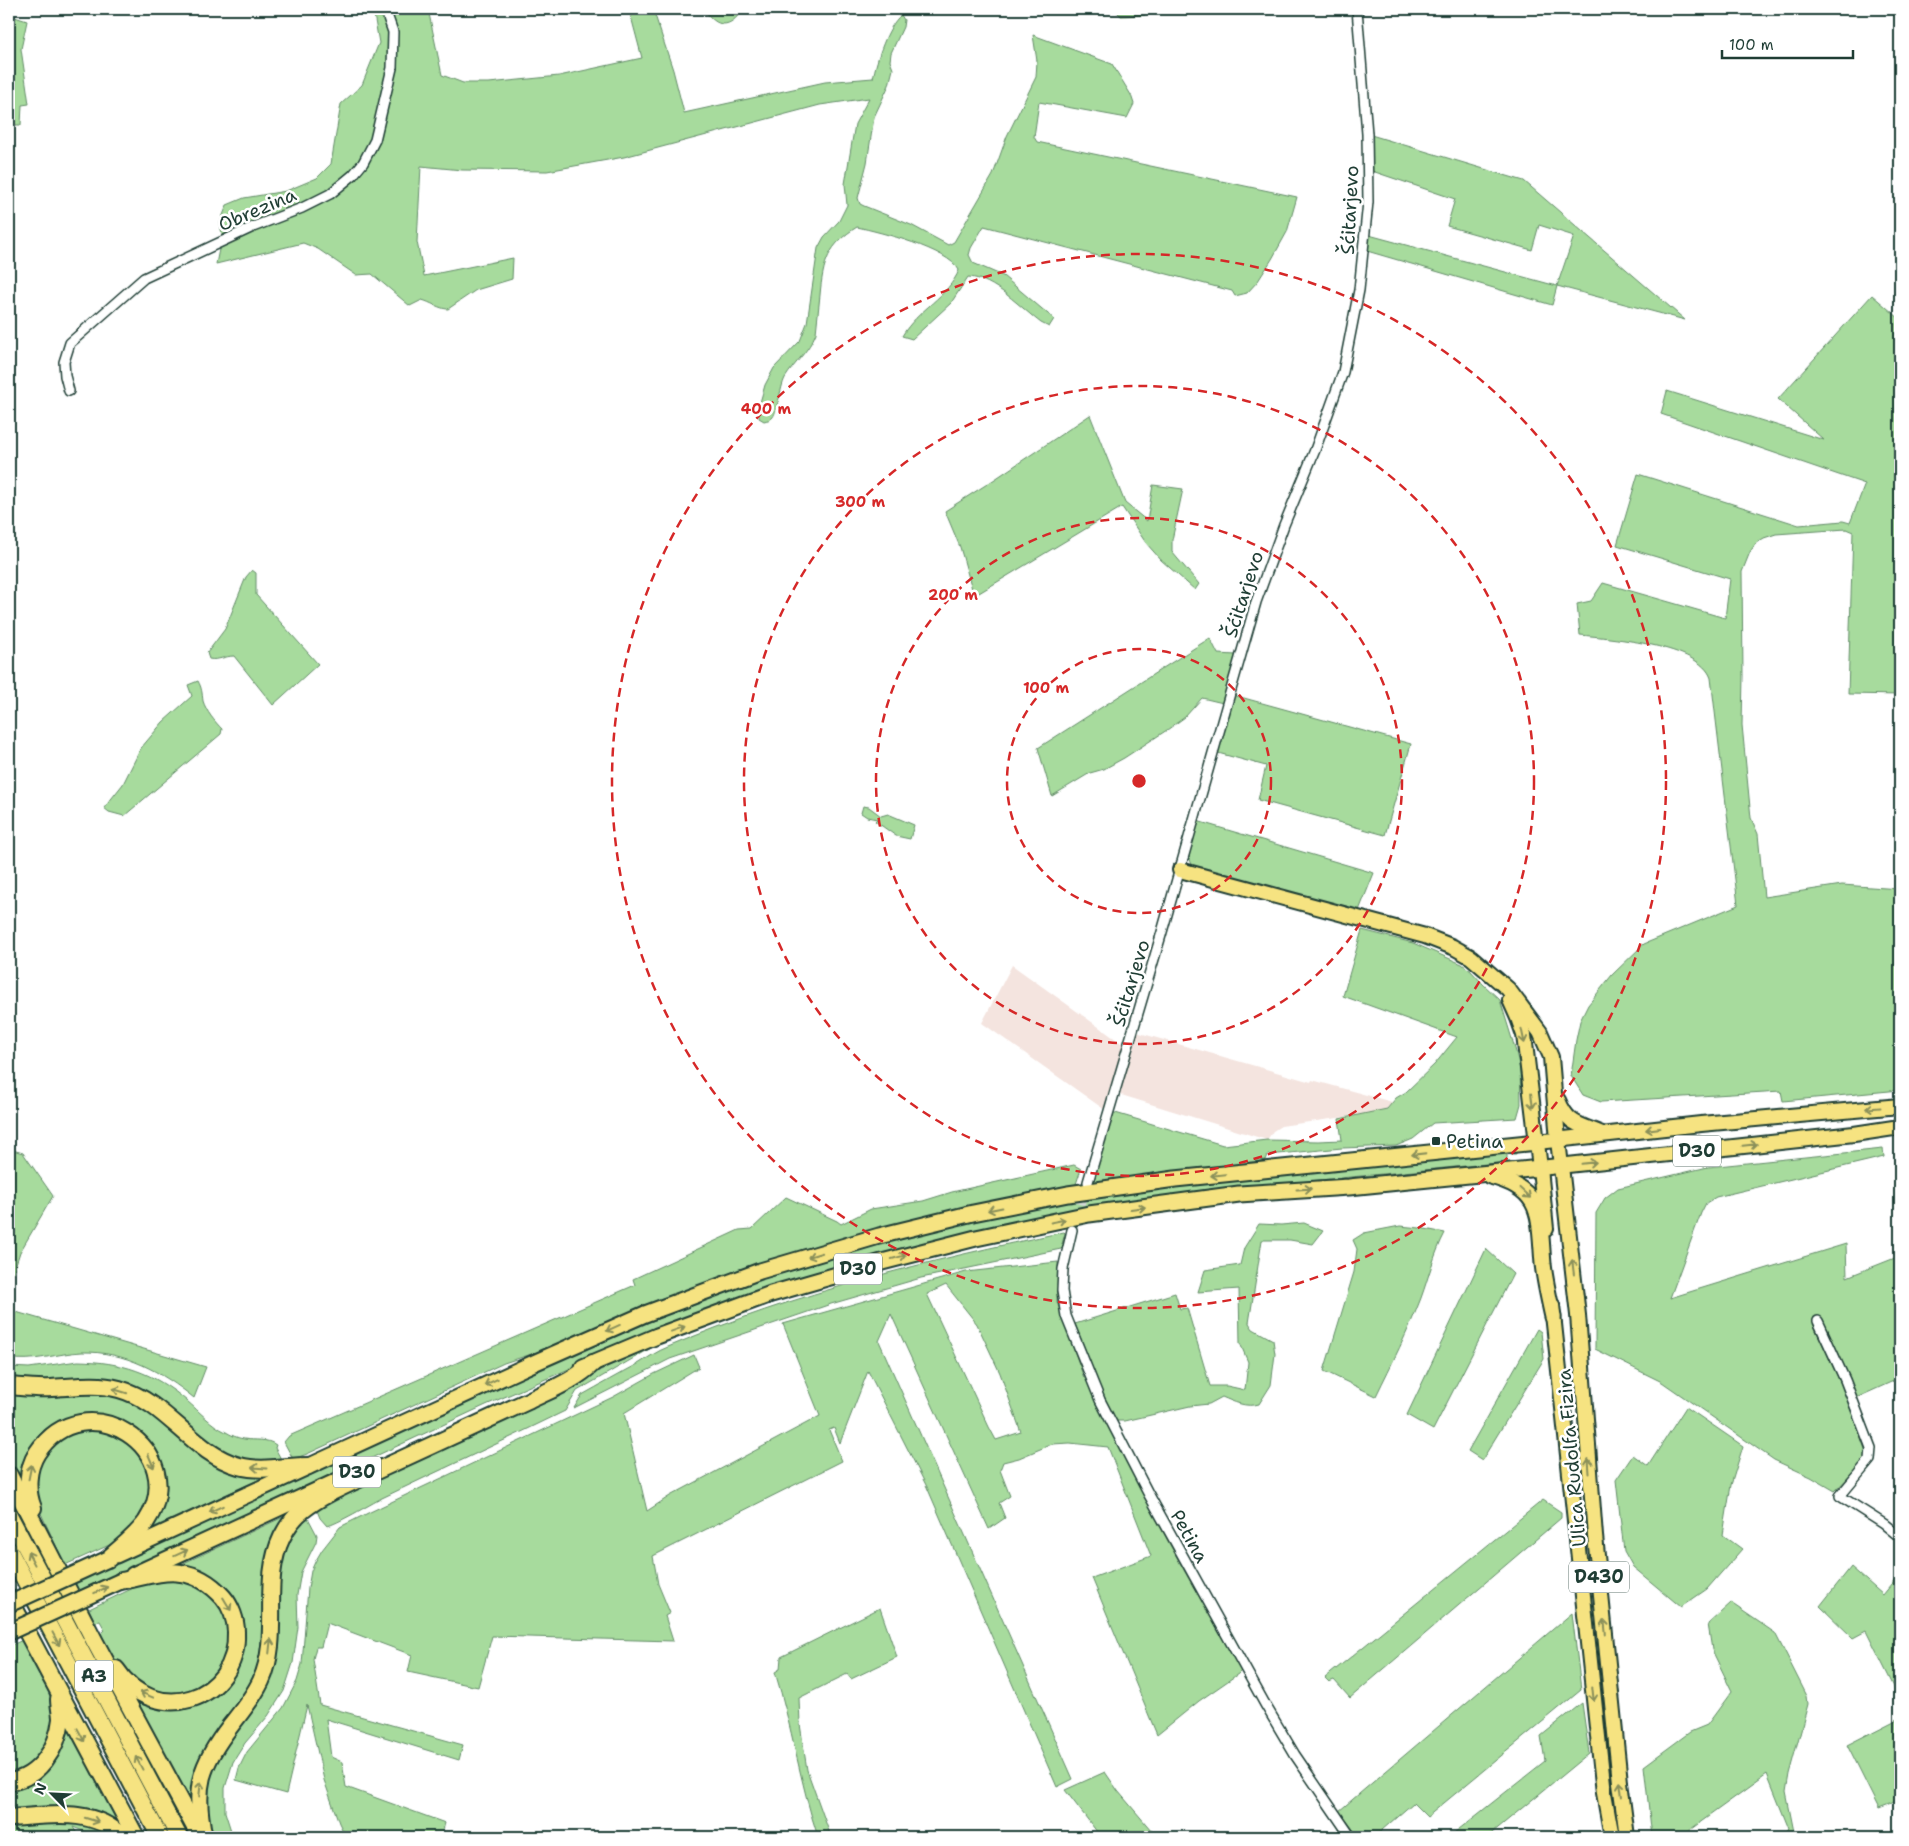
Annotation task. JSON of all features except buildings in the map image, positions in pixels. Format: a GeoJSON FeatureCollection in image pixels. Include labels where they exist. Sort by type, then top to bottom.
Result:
{"type":"FeatureCollection","features":[{"type":"Feature","properties":{"kind":"highway","name":"D30"},"geometry":{"type":"LineString","coordinates":[[9,1604],[308,1466],[645,1314],[760,1272],[878,1236],[973,1213],[1068,1194],[1157,1182],[1537,1142]]}},
{"type":"Feature","properties":{"kind":"highway","name":"D30"},"geometry":{"type":"LineString","coordinates":[[9,1632],[593,1363],[657,1336],[771,1294],[882,1262],[976,1238],[1089,1214],[1239,1194],[1350,1187],[1540,1168]]}},
{"type":"Feature","properties":{"kind":"highway"},"geometry":{"type":"LineString","coordinates":[[1482,1174],[1515,1185],[1525,1192],[1535,1205],[1540,1227],[1546,1288],[1553,1317]]}},
{"type":"Feature","properties":{"kind":"highway"},"geometry":{"type":"LineString","coordinates":[[202,1837],[199,1809],[201,1780],[212,1752],[249,1703],[261,1681],[269,1658],[272,1628],[272,1580],[275,1561],[283,1536],[301,1511],[336,1489],[533,1398],[585,1371],[593,1363]]}},
{"type":"Feature","properties":{"kind":"highway"},"geometry":{"type":"LineString","coordinates":[[9,1386],[48,1388],[87,1386],[119,1390],[141,1398],[206,1451],[229,1463],[242,1467],[269,1469],[308,1466]]}},
{"type":"Feature","properties":{"kind":"highway"},"geometry":{"type":"LineString","coordinates":[[48,1552],[48,1542],[36,1517],[28,1488],[29,1472],[34,1458],[41,1447],[62,1429],[76,1424],[106,1423],[121,1428],[134,1436],[145,1448],[154,1464],[158,1482],[155,1503],[147,1521],[136,1534],[108,1559]]}},
{"type":"Feature","properties":{"kind":"highway"},"geometry":{"type":"LineString","coordinates":[[9,1475],[95,1642],[202,1837]]}},
{"type":"Feature","properties":{"kind":"highway","name":"A3"},"geometry":{"type":"LineString","coordinates":[[9,1515],[178,1837]]}},
{"type":"Feature","properties":{"kind":"highway","name":"A3"},"geometry":{"type":"LineString","coordinates":[[9,1550],[160,1837]]}},
{"type":"Feature","properties":{"kind":"highway"},"geometry":{"type":"LineString","coordinates":[[95,1642],[103,1648],[121,1676],[140,1692],[165,1702],[193,1699],[205,1693],[228,1670],[234,1658],[236,1635],[233,1615],[226,1600],[206,1582],[180,1573],[121,1581]]}},
{"type":"Feature","properties":{"kind":"highway"},"geometry":{"type":"LineString","coordinates":[[9,1598],[136,1837]]}},
{"type":"Feature","properties":{"kind":"highway"},"geometry":{"type":"LineString","coordinates":[[9,1782],[25,1777],[40,1766],[50,1755],[61,1718],[58,1692]]}},
{"type":"Feature","properties":{"kind":"highway"},"geometry":{"type":"LineString","coordinates":[[9,1818],[57,1815],[81,1817],[105,1824],[122,1837]]}},
{"type":"Feature","properties":{"kind":"main road"},"geometry":{"type":"LineString","coordinates":[[1180,870],[1425,936],[1453,947],[1471,957],[1500,981]]}},
{"type":"Feature","properties":{"kind":"main road","name":"Ulica Rudolfa Fizira"},"geometry":{"type":"LineString","coordinates":[[1500,981],[1528,1014],[1547,1046],[1551,1057],[1558,1140],[1578,1315],[1595,1536],[1620,1782],[1628,1837]]}},
{"type":"Feature","properties":{"kind":"main road","name":"Ulica Rudolfa Fizira"},"geometry":{"type":"LineString","coordinates":[[1500,981],[1524,1035],[1540,1168],[1553,1317],[1604,1793],[1612,1837]]}},
{"type":"Feature","properties":{"kind":"main road"},"geometry":{"type":"LineString","coordinates":[[1554,1091],[1561,1109],[1571,1121],[1605,1135]]}},
{"type":"Feature","properties":{"kind":"main road","name":"D30"},"geometry":{"type":"LineString","coordinates":[[1537,1142],[1701,1124],[1900,1106]]}},
{"type":"Feature","properties":{"kind":"main road","name":"D30"},"geometry":{"type":"LineString","coordinates":[[1540,1168],[1854,1134],[1900,1127]]}},
{"type":"Feature","properties":{"kind":"street","name":"Obrezina"},"geometry":{"type":"LineString","coordinates":[[69,391],[64,362],[70,343],[144,278],[253,227],[302,208],[330,194],[353,175],[363,163],[375,140],[392,68],[394,32],[385,9]]}},
{"type":"Feature","properties":{"kind":"street","name":"Šćitarjevo"},"geometry":{"type":"LineString","coordinates":[[1088,1182],[1180,870],[1256,602],[1343,372],[1359,290],[1366,226],[1368,170],[1357,9]]}},
{"type":"Feature","properties":{"kind":"street","name":"Petina"},"geometry":{"type":"LineString","coordinates":[[1072,1230],[1063,1269],[1062,1291],[1066,1316],[1100,1400],[1148,1493],[1266,1706],[1300,1762],[1351,1837]]}},
{"type":"Feature","properties":{"kind":"street"},"geometry":{"type":"LineString","coordinates":[[1818,1321],[1843,1373],[1871,1448],[1870,1460],[1840,1496],[1884,1524],[1900,1537]]}},
{"type":"Feature","properties":{"kind":"shaded area"},"geometry":{"type":"Polygon","coordinates":[[[1012,965],[1124,1045],[1105,1110],[982,1023],[1012,965]]]}},
{"type":"Feature","properties":{"kind":"shaded area"},"geometry":{"type":"Polygon","coordinates":[[[1136,1032],[1311,1082],[1312,1080],[1392,1102],[1387,1109],[1281,1126],[1273,1131],[1267,1140],[1118,1094],[1136,1032]]]}},
{"type":"Feature","properties":{"kind":"green space"},"geometry":{"type":"Polygon","coordinates":[[[373,9],[428,9],[442,75],[463,83],[489,83],[559,76],[642,58],[629,9],[653,9],[673,70],[684,113],[825,82],[873,78],[887,35],[901,15],[904,20],[903,27],[891,53],[890,61],[893,69],[889,85],[874,117],[867,163],[858,198],[860,204],[911,225],[948,245],[954,242],[993,175],[1007,136],[1036,77],[1037,61],[1033,35],[1112,64],[1131,95],[1134,104],[1127,118],[1039,102],[1034,137],[1037,142],[1297,197],[1287,232],[1272,259],[1258,281],[1247,293],[1235,296],[1232,291],[984,226],[971,248],[969,255],[973,263],[1003,276],[1054,319],[1049,327],[1041,323],[988,282],[968,277],[951,303],[912,339],[902,336],[916,318],[948,288],[959,270],[952,262],[928,248],[857,227],[839,241],[829,255],[821,283],[816,333],[810,345],[785,378],[774,416],[764,421],[759,418],[759,406],[765,385],[774,368],[800,341],[807,323],[818,248],[824,237],[839,221],[847,205],[845,184],[855,124],[869,98],[820,105],[624,157],[547,171],[462,170],[421,166],[417,242],[424,276],[513,258],[512,279],[476,290],[448,309],[422,300],[410,306],[372,274],[356,275],[318,249],[303,243],[216,264],[222,235],[220,223],[227,205],[244,198],[286,191],[317,178],[331,164],[341,104],[362,85],[379,43],[373,9]]]}},
{"type":"Feature","properties":{"kind":"green space"},"geometry":{"type":"Polygon","coordinates":[[[704,9],[743,9],[733,20],[724,24],[714,20],[704,9]]]}},
{"type":"Feature","properties":{"kind":"green space"},"geometry":{"type":"Polygon","coordinates":[[[1117,9],[1145,9],[1145,15],[1121,16],[1116,11],[1117,9]]]}},
{"type":"Feature","properties":{"kind":"green space"},"geometry":{"type":"Polygon","coordinates":[[[9,15],[27,21],[21,49],[29,104],[22,105],[21,125],[9,125],[9,15]]]}},
{"type":"Feature","properties":{"kind":"green space"},"geometry":{"type":"Polygon","coordinates":[[[1371,135],[1524,181],[1685,320],[1557,286],[1574,236],[1539,225],[1532,250],[1447,226],[1455,199],[1372,171],[1371,135]]]}},
{"type":"Feature","properties":{"kind":"green space"},"geometry":{"type":"Polygon","coordinates":[[[1369,235],[1557,286],[1552,305],[1367,251],[1369,235]]]}},
{"type":"Feature","properties":{"kind":"green space"},"geometry":{"type":"Polygon","coordinates":[[[1872,295],[1900,319],[1900,695],[1848,694],[1853,532],[1846,529],[1776,534],[1756,543],[1742,572],[1742,725],[1751,818],[1758,834],[1764,897],[1842,885],[1900,889],[1900,1090],[1783,1101],[1781,1091],[1601,1102],[1583,1095],[1571,1076],[1580,1021],[1588,1005],[1612,975],[1644,944],[1738,905],[1711,678],[1703,667],[1690,658],[1673,651],[1632,641],[1580,635],[1577,604],[1591,601],[1603,583],[1725,618],[1730,579],[1617,545],[1638,474],[1799,525],[1843,521],[1850,523],[1865,484],[1661,414],[1667,391],[1824,440],[1778,399],[1872,295]]]}},
{"type":"Feature","properties":{"kind":"green space"},"geometry":{"type":"Polygon","coordinates":[[[1090,415],[1125,503],[1147,521],[1153,485],[1183,489],[1172,540],[1172,552],[1199,584],[1195,590],[1161,560],[1146,543],[1122,507],[974,596],[960,547],[945,511],[1090,415]]]}},
{"type":"Feature","properties":{"kind":"green space"},"geometry":{"type":"Polygon","coordinates":[[[252,570],[256,573],[256,595],[318,664],[273,705],[234,656],[209,659],[207,653],[225,629],[246,577],[252,570]]]}},
{"type":"Feature","properties":{"kind":"green space"},"geometry":{"type":"Polygon","coordinates":[[[1210,638],[1218,654],[1236,655],[1223,703],[1202,698],[1185,717],[1167,730],[1124,758],[1104,769],[1090,773],[1052,796],[1038,748],[1210,638]]]}},
{"type":"Feature","properties":{"kind":"green space"},"geometry":{"type":"Polygon","coordinates":[[[198,681],[204,705],[222,729],[221,734],[124,816],[109,812],[104,808],[123,784],[141,748],[163,722],[192,696],[188,685],[198,681]]]}},
{"type":"Feature","properties":{"kind":"green space"},"geometry":{"type":"Polygon","coordinates":[[[1233,695],[1411,744],[1385,835],[1258,800],[1266,766],[1218,753],[1233,695]]]}},
{"type":"Feature","properties":{"kind":"green space"},"geometry":{"type":"Polygon","coordinates":[[[863,806],[869,807],[881,816],[888,814],[914,825],[910,839],[896,836],[875,821],[877,819],[867,817],[861,813],[863,806]]]}},
{"type":"Feature","properties":{"kind":"green space"},"geometry":{"type":"Polygon","coordinates":[[[1197,821],[1374,873],[1358,913],[1194,867],[1189,851],[1197,821]]]}},
{"type":"Feature","properties":{"kind":"green space"},"geometry":{"type":"Polygon","coordinates":[[[1362,930],[1413,943],[1462,964],[1500,1000],[1520,1069],[1521,1104],[1517,1118],[1433,1123],[1413,1139],[1396,1146],[1342,1148],[1268,1155],[1266,1160],[1092,1184],[1112,1112],[1223,1145],[1267,1140],[1342,1140],[1339,1119],[1387,1109],[1396,1098],[1406,1092],[1435,1064],[1457,1037],[1343,996],[1362,930]]]}},
{"type":"Feature","properties":{"kind":"green space"},"geometry":{"type":"Polygon","coordinates":[[[9,1149],[23,1153],[53,1196],[20,1252],[9,1285],[9,1149]]]}},
{"type":"Feature","properties":{"kind":"green space"},"geometry":{"type":"Polygon","coordinates":[[[1883,1149],[1884,1157],[1716,1197],[1706,1203],[1670,1298],[1846,1244],[1847,1277],[1900,1256],[1900,1378],[1856,1398],[1839,1354],[1822,1319],[1813,1324],[1843,1388],[1866,1452],[1866,1459],[1835,1491],[1811,1477],[1774,1460],[1662,1382],[1595,1349],[1596,1213],[1605,1198],[1618,1188],[1708,1167],[1883,1149]]]}},
{"type":"Feature","properties":{"kind":"green space"},"geometry":{"type":"Polygon","coordinates":[[[1516,1150],[1516,1154],[1507,1154],[1507,1162],[1288,1183],[1024,1221],[966,1233],[853,1262],[779,1285],[647,1335],[486,1405],[123,1573],[79,1591],[74,1583],[596,1344],[761,1279],[817,1261],[953,1224],[1032,1208],[1112,1195],[1273,1174],[1516,1150]]]}},
{"type":"Feature","properties":{"kind":"green space"},"geometry":{"type":"Polygon","coordinates":[[[1074,1165],[1081,1169],[1075,1187],[908,1221],[852,1237],[649,1307],[538,1352],[504,1363],[307,1454],[293,1459],[284,1442],[289,1436],[635,1285],[633,1279],[739,1230],[752,1229],[786,1197],[841,1224],[871,1209],[923,1201],[952,1192],[1074,1165]]]}},
{"type":"Feature","properties":{"kind":"green space"},"geometry":{"type":"Polygon","coordinates":[[[1304,1223],[1323,1231],[1313,1244],[1290,1240],[1262,1240],[1249,1323],[1253,1329],[1273,1340],[1275,1354],[1271,1385],[1259,1404],[1245,1405],[1222,1397],[1209,1404],[1190,1406],[1125,1421],[1109,1421],[1155,1516],[1242,1670],[1157,1735],[1092,1578],[1151,1556],[1108,1447],[1070,1443],[1052,1444],[1019,1458],[1003,1462],[1000,1470],[1010,1496],[999,1503],[1005,1518],[989,1529],[891,1314],[879,1341],[1073,1779],[1057,1787],[927,1487],[868,1371],[840,1443],[834,1428],[829,1430],[842,1461],[653,1556],[658,1584],[670,1613],[665,1616],[673,1641],[492,1636],[478,1687],[408,1672],[412,1655],[327,1623],[321,1647],[316,1647],[313,1659],[320,1705],[463,1745],[459,1760],[326,1719],[331,1757],[342,1762],[346,1787],[445,1823],[441,1837],[346,1837],[324,1780],[307,1705],[286,1794],[236,1780],[239,1768],[247,1752],[283,1708],[297,1681],[302,1664],[311,1571],[322,1550],[340,1527],[613,1397],[654,1374],[694,1355],[699,1367],[624,1413],[647,1511],[670,1496],[820,1416],[783,1324],[966,1272],[1058,1262],[1057,1302],[1084,1378],[1096,1377],[1075,1324],[1175,1293],[1180,1309],[1187,1308],[1210,1386],[1227,1386],[1245,1390],[1248,1362],[1240,1343],[1239,1289],[1198,1292],[1205,1270],[1240,1265],[1244,1248],[1259,1224],[1304,1223]],[[946,1285],[927,1294],[996,1440],[1021,1432],[1000,1373],[977,1324],[946,1285]]]}},
{"type":"Feature","properties":{"kind":"green space"},"geometry":{"type":"Polygon","coordinates":[[[1400,1226],[1445,1233],[1416,1311],[1376,1396],[1324,1371],[1354,1272],[1357,1249],[1353,1240],[1364,1233],[1400,1226]]]}},
{"type":"Feature","properties":{"kind":"green space"},"geometry":{"type":"Polygon","coordinates":[[[1064,1232],[1062,1244],[1068,1232],[1064,1246],[1061,1249],[921,1278],[831,1304],[670,1359],[574,1408],[582,1395],[660,1350],[764,1310],[913,1266],[1064,1232]]]}},
{"type":"Feature","properties":{"kind":"green space"},"geometry":{"type":"Polygon","coordinates":[[[1486,1249],[1513,1274],[1433,1430],[1407,1415],[1486,1249]]]}},
{"type":"Feature","properties":{"kind":"green space"},"geometry":{"type":"Polygon","coordinates":[[[9,1310],[206,1367],[194,1398],[156,1372],[128,1359],[113,1355],[82,1352],[36,1359],[9,1358],[9,1310]]]}},
{"type":"Feature","properties":{"kind":"green space"},"geometry":{"type":"Polygon","coordinates":[[[1537,1329],[1541,1332],[1544,1359],[1482,1460],[1468,1451],[1537,1329]]]}},
{"type":"Feature","properties":{"kind":"green space"},"geometry":{"type":"Polygon","coordinates":[[[653,1347],[577,1391],[565,1411],[382,1498],[337,1522],[327,1526],[320,1518],[316,1508],[607,1367],[653,1347]]]}},
{"type":"Feature","properties":{"kind":"green space"},"geometry":{"type":"Polygon","coordinates":[[[78,1361],[123,1366],[149,1376],[174,1391],[210,1422],[232,1435],[276,1445],[275,1448],[282,1461],[257,1463],[223,1453],[161,1404],[48,1382],[9,1379],[9,1367],[29,1368],[78,1361]]]}},
{"type":"Feature","properties":{"kind":"green space"},"geometry":{"type":"Polygon","coordinates":[[[9,1390],[105,1393],[126,1399],[269,1475],[150,1529],[152,1448],[78,1418],[22,1483],[9,1460],[9,1390]]]}},
{"type":"Feature","properties":{"kind":"green space"},"geometry":{"type":"Polygon","coordinates":[[[1686,1407],[1743,1446],[1731,1485],[1723,1535],[1742,1549],[1707,1589],[1681,1607],[1633,1567],[1624,1551],[1616,1480],[1633,1455],[1648,1466],[1686,1407]]]}},
{"type":"Feature","properties":{"kind":"green space"},"geometry":{"type":"Polygon","coordinates":[[[105,1428],[142,1453],[153,1486],[142,1520],[116,1542],[65,1565],[38,1507],[34,1477],[46,1450],[72,1431],[105,1428]]]}},
{"type":"Feature","properties":{"kind":"green space"},"geometry":{"type":"Polygon","coordinates":[[[1543,1500],[1561,1512],[1561,1518],[1350,1698],[1334,1680],[1329,1682],[1325,1678],[1543,1500]]]}},
{"type":"Feature","properties":{"kind":"green space"},"geometry":{"type":"Polygon","coordinates":[[[294,1512],[291,1515],[264,1656],[194,1811],[130,1693],[209,1697],[240,1618],[175,1567],[294,1512]]]}},
{"type":"Feature","properties":{"kind":"green space"},"geometry":{"type":"Polygon","coordinates":[[[307,1516],[317,1535],[316,1542],[301,1572],[297,1595],[298,1627],[293,1663],[284,1691],[268,1716],[245,1743],[233,1762],[225,1788],[225,1812],[233,1837],[212,1837],[206,1808],[207,1788],[211,1769],[222,1748],[253,1707],[271,1678],[277,1654],[279,1571],[289,1541],[307,1516]]]}},
{"type":"Feature","properties":{"kind":"green space"},"geometry":{"type":"Polygon","coordinates":[[[1851,1567],[1883,1595],[1900,1574],[1900,1673],[1894,1676],[1900,1690],[1900,1699],[1866,1631],[1853,1638],[1820,1606],[1851,1567]]]}},
{"type":"Feature","properties":{"kind":"green space"},"geometry":{"type":"Polygon","coordinates":[[[179,1578],[212,1593],[229,1619],[230,1650],[213,1680],[182,1696],[142,1688],[117,1663],[101,1634],[105,1630],[100,1621],[95,1622],[89,1609],[142,1584],[155,1580],[179,1578]]]}},
{"type":"Feature","properties":{"kind":"green space"},"geometry":{"type":"Polygon","coordinates":[[[1731,1603],[1775,1633],[1807,1696],[1808,1704],[1786,1792],[1795,1837],[1779,1837],[1789,1829],[1767,1774],[1680,1837],[1652,1837],[1644,1766],[1690,1732],[1707,1725],[1732,1691],[1712,1650],[1708,1624],[1731,1603]]]}},
{"type":"Feature","properties":{"kind":"green space"},"geometry":{"type":"Polygon","coordinates":[[[880,1608],[897,1657],[851,1679],[847,1674],[799,1698],[800,1724],[807,1770],[831,1837],[818,1837],[775,1672],[780,1669],[781,1657],[880,1608]]]}},
{"type":"Feature","properties":{"kind":"green space"},"geometry":{"type":"Polygon","coordinates":[[[1572,1613],[1581,1690],[1427,1817],[1413,1803],[1374,1837],[1359,1837],[1339,1811],[1572,1613]]]}},
{"type":"Feature","properties":{"kind":"green space"},"geometry":{"type":"Polygon","coordinates":[[[23,1640],[47,1687],[53,1712],[53,1725],[47,1745],[39,1756],[9,1776],[9,1646],[23,1640]]]}},
{"type":"Feature","properties":{"kind":"green space"},"geometry":{"type":"Polygon","coordinates":[[[1582,1703],[1589,1753],[1487,1837],[1449,1837],[1545,1761],[1541,1736],[1582,1703]]]}},
{"type":"Feature","properties":{"kind":"green space"},"geometry":{"type":"Polygon","coordinates":[[[66,1716],[126,1831],[114,1824],[9,1813],[9,1787],[23,1783],[66,1716]]]}},
{"type":"Feature","properties":{"kind":"green space"},"geometry":{"type":"Polygon","coordinates":[[[1900,1718],[1900,1801],[1879,1809],[1847,1745],[1900,1718]]]}},
{"type":"Feature","properties":{"kind":"green space"},"geometry":{"type":"Polygon","coordinates":[[[1105,1772],[1118,1791],[1157,1837],[1101,1837],[1065,1790],[1105,1772]]]}},
{"type":"Feature","properties":{"kind":"green space"},"geometry":{"type":"Polygon","coordinates":[[[66,1821],[95,1827],[113,1837],[98,1837],[73,1827],[79,1837],[9,1837],[9,1824],[66,1821]]]}},
{"type":"Feature","properties":{"kind":"tunnel"},"geometry":{"type":"LineString","coordinates":[[1072,1230],[1085,1189]]}},
{"type":"Feature","properties":{"kind":"place","name":"Petina"},"geometry":{"type":"Point","coordinates":[1436,1141]}}]}
